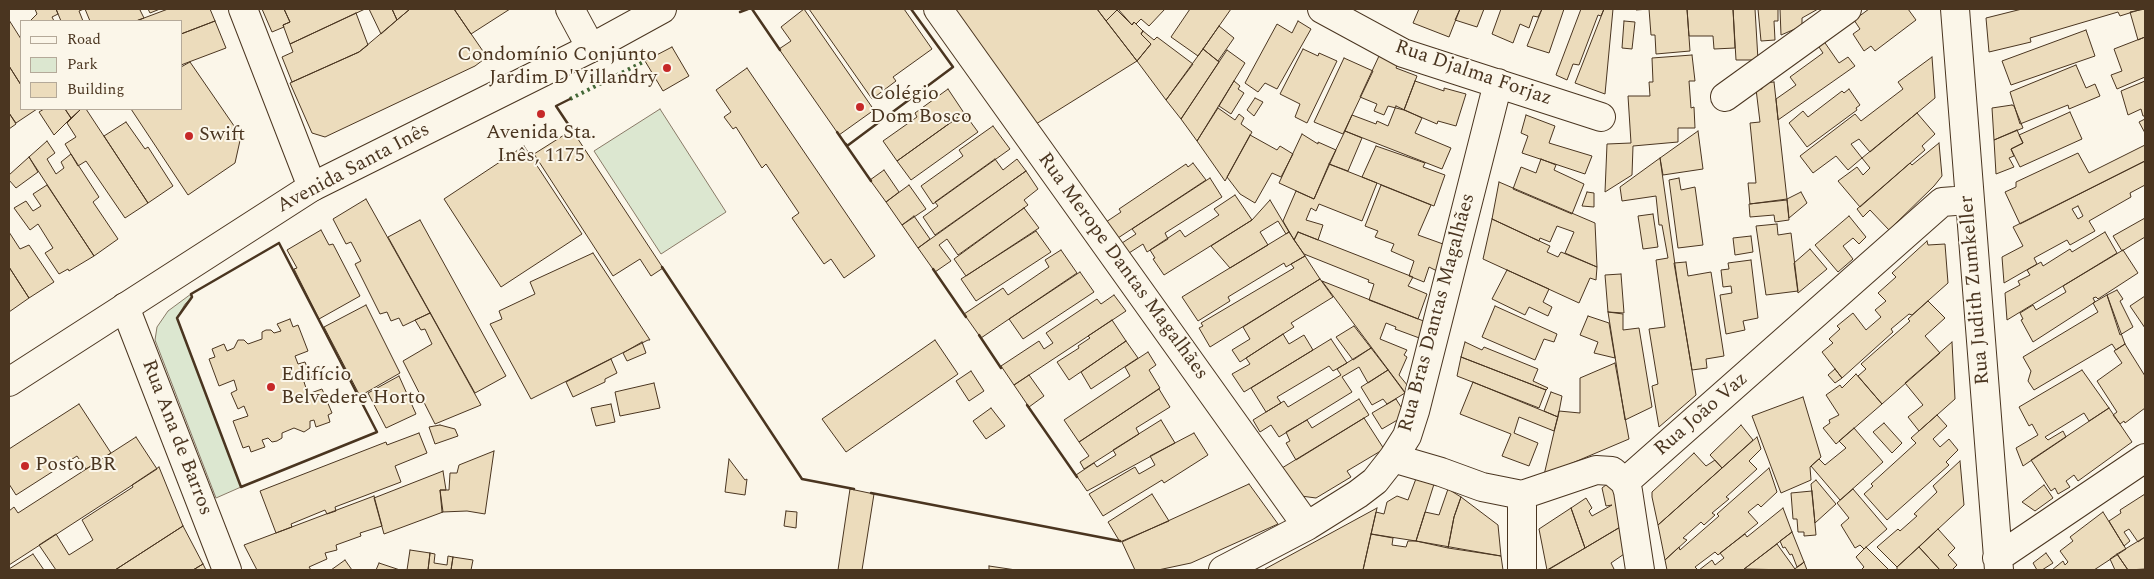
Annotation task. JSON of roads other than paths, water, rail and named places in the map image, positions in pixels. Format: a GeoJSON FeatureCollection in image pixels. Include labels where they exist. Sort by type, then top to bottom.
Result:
{"type":"FeatureCollection","features":[{"type":"Feature","properties":{"kind":"street"},"geometry":{"type":"LineString","coordinates":[[243,9],[312,186]]}},
{"type":"Feature","properties":{"kind":"street"},"geometry":{"type":"LineString","coordinates":[[570,9],[590,48]]}},
{"type":"Feature","properties":{"kind":"street","name":"Avenida Santa Inês"},"geometry":{"type":"LineString","coordinates":[[9,382],[312,186],[590,48],[662,9]]}},
{"type":"Feature","properties":{"kind":"street","name":"Rua Merope Dantas Magalhães"},"geometry":{"type":"LineString","coordinates":[[938,9],[1307,526]]}},
{"type":"Feature","properties":{"kind":"street","name":"Rua Djalma Forjaz"},"geometry":{"type":"LineString","coordinates":[[1322,9],[1403,53],[1601,117]]}},
{"type":"Feature","properties":{"kind":"street"},"geometry":{"type":"LineString","coordinates":[[1725,97],[1846,9]]}},
{"type":"Feature","properties":{"kind":"street","name":"Rua Judith Zumkeller"},"geometry":{"type":"LineString","coordinates":[[1955,9],[1968,200],[1998,564]]}},
{"type":"Feature","properties":{"kind":"street","name":"Rua Bras Dantas Magalhães"},"geometry":{"type":"LineString","coordinates":[[1223,570],[1307,526],[1375,481],[1394,458],[1407,436],[1416,411],[1498,83]]}},
{"type":"Feature","properties":{"kind":"street","name":"Rua João Vaz"},"geometry":{"type":"LineString","coordinates":[[1625,482],[1942,202],[1968,200]]}},
{"type":"Feature","properties":{"kind":"street","name":"Rua Ana de Barros"},"geometry":{"type":"LineString","coordinates":[[126,306],[227,570]]}},
{"type":"Feature","properties":{"kind":"street"},"geometry":{"type":"LineString","coordinates":[[1394,458],[1482,487],[1522,495],[1596,470],[1612,471],[1625,482],[1628,491],[1640,570]]}},
{"type":"Feature","properties":{"kind":"street"},"geometry":{"type":"LineString","coordinates":[[1998,564],[2145,458]]}},
{"type":"Feature","properties":{"kind":"street"},"geometry":{"type":"LineString","coordinates":[[1522,495],[1522,570]]}},
{"type":"Feature","properties":{"kind":"place","name":"Condomínio Conjunto Jardim D'Villandry"},"geometry":{"type":"Point","coordinates":[667,68]}},
{"type":"Feature","properties":{"kind":"place","name":"Colégio Dom Bosco"},"geometry":{"type":"Point","coordinates":[860,107]}},
{"type":"Feature","properties":{"kind":"place","name":"Avenida Sta. Inês, 1175"},"geometry":{"type":"Point","coordinates":[541,114]}},
{"type":"Feature","properties":{"kind":"place","name":"Swift"},"geometry":{"type":"Point","coordinates":[189,136]}},
{"type":"Feature","properties":{"kind":"place","name":"Edifício Belvedere Horto"},"geometry":{"type":"Point","coordinates":[271,387]}},
{"type":"Feature","properties":{"kind":"place","name":"Posto BR"},"geometry":{"type":"Point","coordinates":[25,466]}}]}
